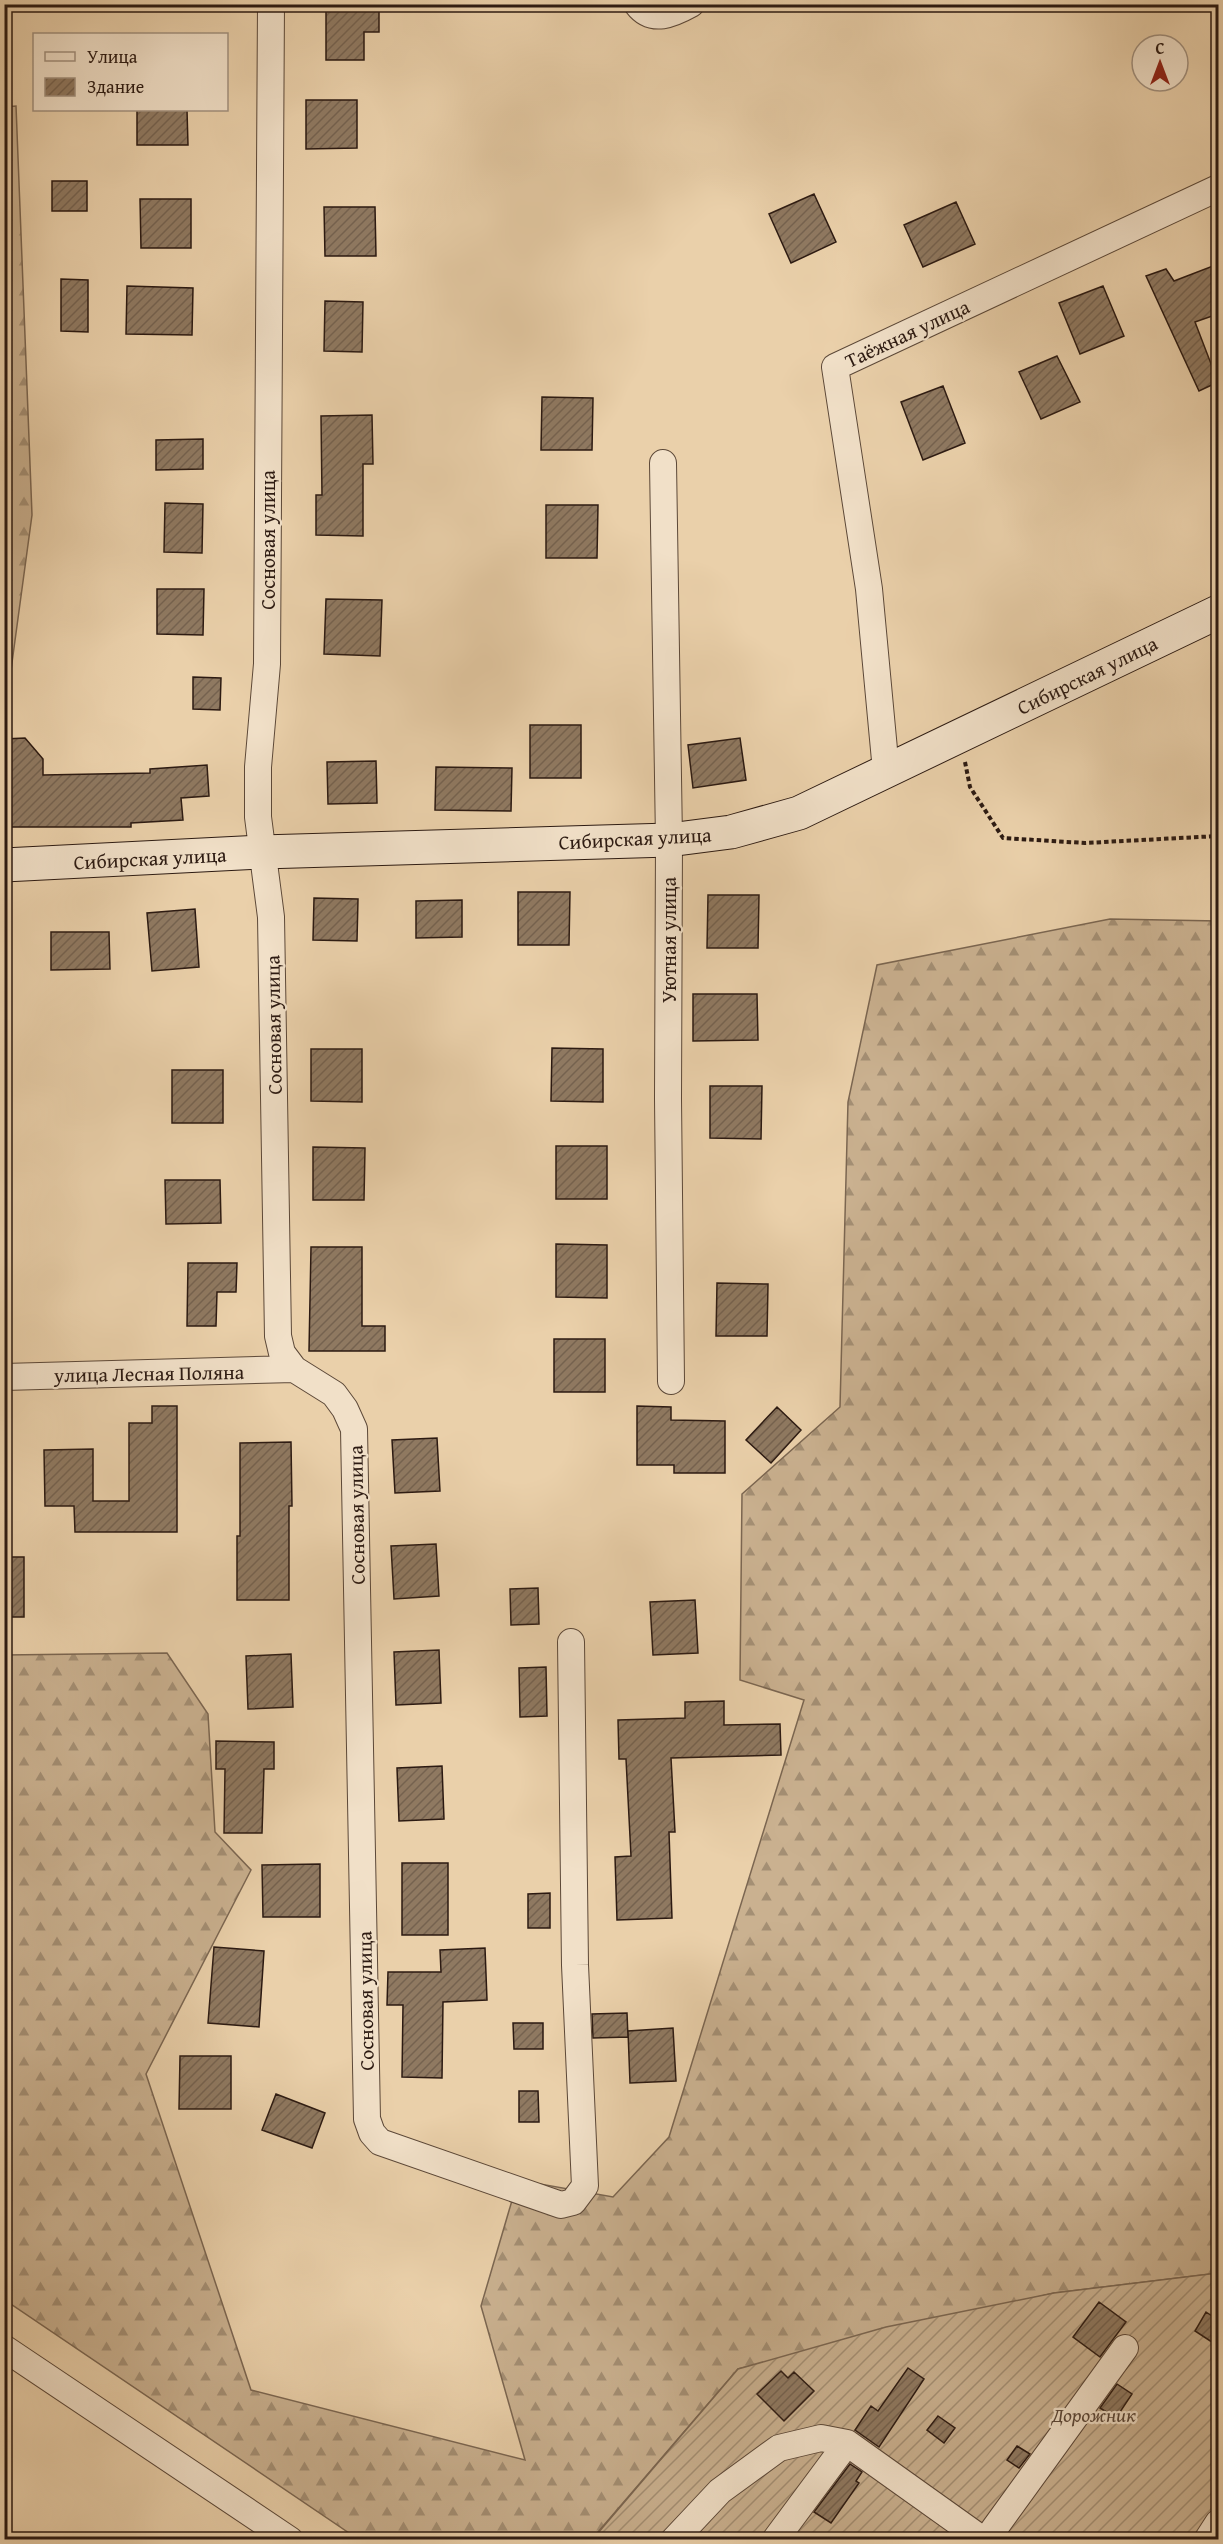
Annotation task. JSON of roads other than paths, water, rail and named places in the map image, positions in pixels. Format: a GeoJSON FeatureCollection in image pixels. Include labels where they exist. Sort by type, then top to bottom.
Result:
{"type":"FeatureCollection","features":[{"type":"Feature","properties":{"kind":"street","name":"Сосновая улица"},"geometry":{"type":"LineString","coordinates":[[271,4],[268,114],[267,664],[258,767],[258,817],[269,886],[271,917],[278,1336],[282,1353],[294,1370],[334,1394],[354,1429],[367,2119],[372,2133],[380,2142],[561,2205],[573,2202],[585,2186],[574,1965],[571,1642]]}},
{"type":"Feature","properties":{"kind":"street"},"geometry":{"type":"LineString","coordinates":[[637,4],[642,11],[651,16],[680,10]]}},
{"type":"Feature","properties":{"kind":"street","name":"Таёжная улица"},"geometry":{"type":"LineString","coordinates":[[886,771],[869,589],[835,367],[1218,188]]}},
{"type":"Feature","properties":{"kind":"street","name":"Уютная улица"},"geometry":{"type":"LineString","coordinates":[[663,463],[669,840],[668,1099],[671,1381]]}},
{"type":"Feature","properties":{"kind":"street","name":"Сибирская улица"},"geometry":{"type":"LineString","coordinates":[[4,865],[262,852],[669,840],[731,832],[799,813],[1218,612]]}},
{"type":"Feature","properties":{"kind":"street","name":"улица Лесная Поляна"},"geometry":{"type":"LineString","coordinates":[[4,1377],[294,1370]]}},
{"type":"Feature","properties":{"kind":"street"},"geometry":{"type":"LineString","coordinates":[[4,2348],[290,2540]]}},
{"type":"Feature","properties":{"kind":"street"},"geometry":{"type":"LineString","coordinates":[[674,2540],[720,2491],[779,2448],[821,2438],[848,2443],[985,2540],[1125,2348]]}},
{"type":"Feature","properties":{"kind":"street"},"geometry":{"type":"LineString","coordinates":[[775,2540],[848,2443]]}},
{"type":"Feature","properties":{"kind":"street"},"geometry":{"type":"LineString","coordinates":[[1207,2540],[1218,2523]]}},
{"type":"Feature","properties":{"kind":"park label","name":"Дорожник"},"geometry":{"type":"Point","coordinates":[1094,2414]}}]}
